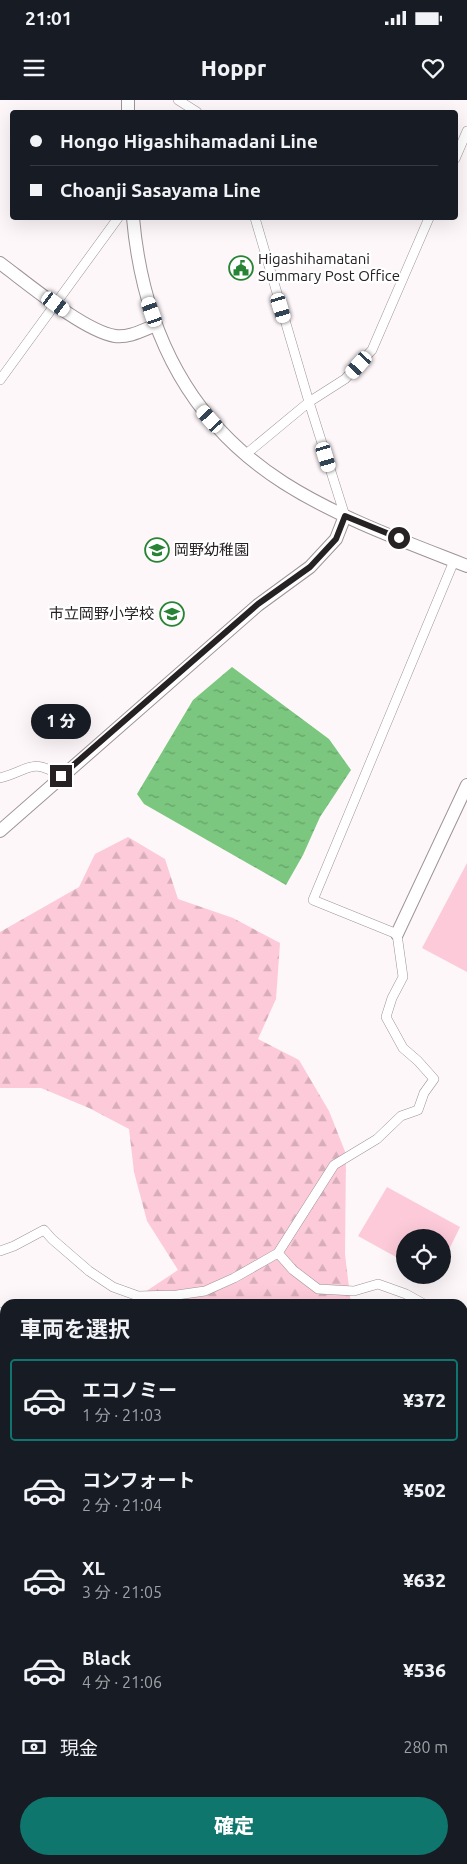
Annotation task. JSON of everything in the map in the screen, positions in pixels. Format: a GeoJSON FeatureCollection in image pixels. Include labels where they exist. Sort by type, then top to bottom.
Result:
{"type":"FeatureCollection","features":[{"type":"Feature","properties":{"kind":"main road"},"geometry":{"type":"LineString","coordinates":[[133,220],[143,286],[169,358],[199,407],[245,455],[285,484],[345,516],[467,566]]}},
{"type":"Feature","properties":{"kind":"main road"},"geometry":{"type":"LineString","coordinates":[[0,263],[56,304],[92,327],[114,336],[130,336],[156,325]]}},
{"type":"Feature","properties":{"kind":"main road"},"geometry":{"type":"LineString","coordinates":[[0,831],[258,604],[310,567],[336,539],[345,516]]}},
{"type":"Feature","properties":{"kind":"main road"},"geometry":{"type":"LineString","coordinates":[[397,934],[467,785]]}},
{"type":"Feature","properties":{"kind":"street"},"geometry":{"type":"LineString","coordinates":[[178,100],[194,110]]}},
{"type":"Feature","properties":{"kind":"street"},"geometry":{"type":"LineString","coordinates":[[458,152],[467,131]]}},
{"type":"Feature","properties":{"kind":"street"},"geometry":{"type":"LineString","coordinates":[[0,380],[117,220]]}},
{"type":"Feature","properties":{"kind":"street"},"geometry":{"type":"LineString","coordinates":[[256,220],[345,516]]}},
{"type":"Feature","properties":{"kind":"street"},"geometry":{"type":"LineString","coordinates":[[245,455],[309,402],[345,379],[372,350],[429,220]]}},
{"type":"Feature","properties":{"kind":"street"},"geometry":{"type":"LineString","coordinates":[[0,1251],[14,1246],[44,1230],[89,1271],[113,1287],[138,1296],[177,1296],[205,1291],[234,1278],[278,1253],[334,1166],[376,1139],[401,1116],[418,1110],[424,1093],[434,1079],[403,1048],[386,1017],[392,998],[403,977],[397,934],[313,900],[454,561]]}},
{"type":"Feature","properties":{"kind":"street"},"geometry":{"type":"LineString","coordinates":[[0,778],[33,765],[46,767],[61,776]]}},
{"type":"Feature","properties":{"kind":"street"},"geometry":{"type":"LineString","coordinates":[[278,1253],[293,1270],[318,1289],[354,1292],[378,1284],[415,1299]]}},
{"type":"Feature","properties":{"kind":"green space"},"geometry":{"type":"Polygon","coordinates":[[[128,837],[165,859],[178,899],[233,918],[280,943],[276,999],[258,1039],[299,1060],[329,1111],[346,1154],[345,1254],[350,1299],[134,1299],[178,1270],[147,1221],[134,1172],[129,1129],[89,1108],[41,1088],[0,1088],[0,932],[79,887],[95,854],[128,837]]]}},
{"type":"Feature","properties":{"kind":"green space"},"geometry":{"type":"Polygon","coordinates":[[[467,863],[467,972],[422,948],[467,863]]]}},
{"type":"Feature","properties":{"kind":"green space"},"geometry":{"type":"Polygon","coordinates":[[[387,1187],[460,1227],[451,1246],[451,1229],[396,1229],[396,1257],[358,1236],[387,1187]]]}},
{"type":"Feature","properties":{"kind":"water"},"geometry":{"type":"Polygon","coordinates":[[[232,667],[329,739],[351,770],[320,817],[303,855],[286,885],[144,804],[137,794],[193,700],[232,667]]]}},
{"type":"Feature","properties":{"kind":"place","name":"Higashihamatani Summary Post Office"},"geometry":{"type":"Point","coordinates":[241,268]}},
{"type":"Feature","properties":{"kind":"place","name":"岡野幼稚園"},"geometry":{"type":"Point","coordinates":[157,550]}},
{"type":"Feature","properties":{"kind":"place","name":"市立岡野小学校"},"geometry":{"type":"Point","coordinates":[172,614]}},
{"type":"Feature","properties":{"kind":"route"},"geometry":{"type":"LineString","coordinates":[[61,776],[107,738],[258,604],[310,567],[336,539],[345,516],[399,538]]}}]}
